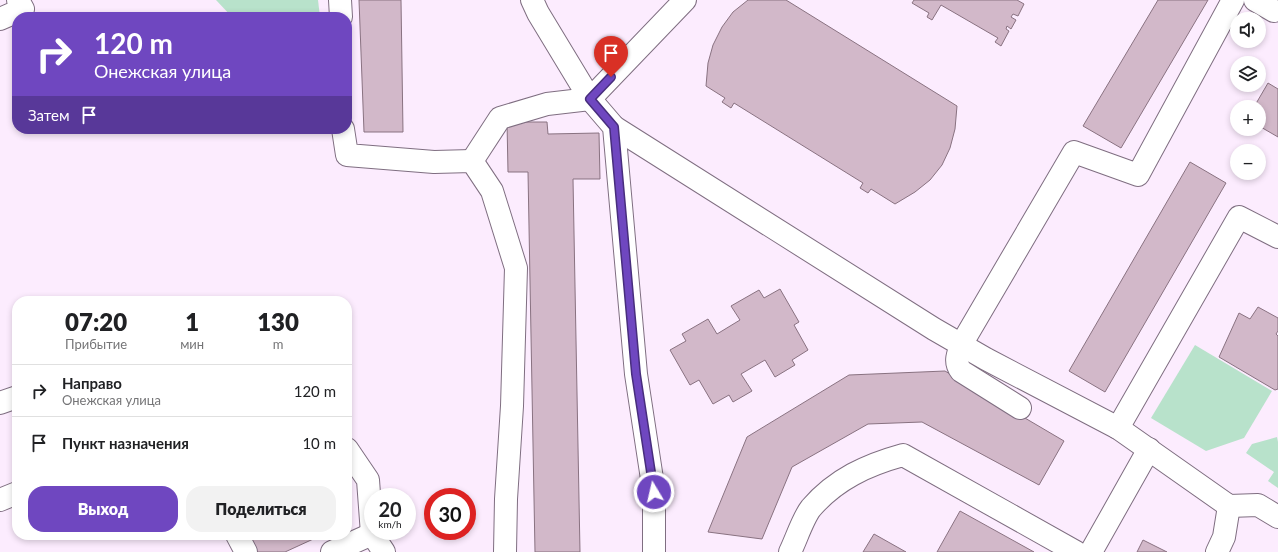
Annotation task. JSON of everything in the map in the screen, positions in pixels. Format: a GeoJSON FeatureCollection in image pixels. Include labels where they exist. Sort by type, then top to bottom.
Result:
{"type":"FeatureCollection","features":[{"type":"Feature","properties":{"kind":"street"},"geometry":{"type":"LineString","coordinates":[[16,12],[23,9],[18,0]]}},
{"type":"Feature","properties":{"kind":"street"},"geometry":{"type":"LineString","coordinates":[[340,0],[341,12]]}},
{"type":"Feature","properties":{"kind":"street"},"geometry":{"type":"LineString","coordinates":[[532,0],[538,13],[590,99],[614,127],[960,344],[1118,428],[1229,506],[1258,506],[1278,517]]}},
{"type":"Feature","properties":{"kind":"street"},"geometry":{"type":"LineString","coordinates":[[472,161],[500,118],[547,104],[590,99],[685,0]]}},
{"type":"Feature","properties":{"kind":"street"},"geometry":{"type":"LineString","coordinates":[[1020,408],[957,366],[956,360],[960,344],[1074,152],[1138,175],[1233,0]]}},
{"type":"Feature","properties":{"kind":"street"},"geometry":{"type":"LineString","coordinates":[[1255,0],[1274,11]]}},
{"type":"Feature","properties":{"kind":"street"},"geometry":{"type":"LineString","coordinates":[[0,19],[12,14]]}},
{"type":"Feature","properties":{"kind":"street"},"geometry":{"type":"LineString","coordinates":[[614,127],[636,374],[654,492],[654,552]]}},
{"type":"Feature","properties":{"kind":"street"},"geometry":{"type":"LineString","coordinates":[[344,134],[347,155],[434,162],[472,161]]}},
{"type":"Feature","properties":{"kind":"street"},"geometry":{"type":"LineString","coordinates":[[472,161],[492,191],[516,268],[512,406],[506,499],[505,552]]}},
{"type":"Feature","properties":{"kind":"street"},"geometry":{"type":"LineString","coordinates":[[1118,428],[1239,217],[1278,237]]}},
{"type":"Feature","properties":{"kind":"street"},"geometry":{"type":"LineString","coordinates":[[0,403],[12,399]]}},
{"type":"Feature","properties":{"kind":"street"},"geometry":{"type":"LineString","coordinates":[[1090,552],[1149,449]]}},
{"type":"Feature","properties":{"kind":"street"},"geometry":{"type":"LineString","coordinates":[[790,552],[810,509],[840,481],[874,463],[903,455],[1076,552]]}},
{"type":"Feature","properties":{"kind":"street"},"geometry":{"type":"LineString","coordinates":[[352,456],[368,480],[369,488]]}},
{"type":"Feature","properties":{"kind":"street"},"geometry":{"type":"LineString","coordinates":[[0,500],[12,495]]}},
{"type":"Feature","properties":{"kind":"street"},"geometry":{"type":"LineString","coordinates":[[1217,552],[1224,537],[1229,506]]}},
{"type":"Feature","properties":{"kind":"street"},"geometry":{"type":"LineString","coordinates":[[332,552],[364,538]]}},
{"type":"Feature","properties":{"kind":"street"},"geometry":{"type":"LineString","coordinates":[[240,540],[246,552]]}},
{"type":"Feature","properties":{"kind":"street"},"geometry":{"type":"LineString","coordinates":[[376,540],[384,552]]}},
{"type":"Feature","properties":{"kind":"green space"},"geometry":{"type":"Polygon","coordinates":[[[216,0],[318,0],[319,12],[227,12],[216,0]]]}},
{"type":"Feature","properties":{"kind":"green space"},"geometry":{"type":"Polygon","coordinates":[[[1195,345],[1272,391],[1244,438],[1206,451],[1151,418],[1195,345]]]}},
{"type":"Feature","properties":{"kind":"green space"},"geometry":{"type":"Polygon","coordinates":[[[1277,437],[1278,488],[1268,481],[1274,472],[1246,453],[1252,444],[1277,437]]]}},
{"type":"Feature","properties":{"kind":"building"},"geometry":{"type":"Polygon","coordinates":[[[359,0],[401,0],[403,132],[364,132],[359,0]]]}},
{"type":"Feature","properties":{"kind":"building"},"geometry":{"type":"Polygon","coordinates":[[[748,0],[786,0],[957,106],[955,129],[950,148],[942,165],[930,180],[915,192],[895,204],[871,189],[868,193],[860,188],[863,183],[734,103],[731,108],[722,102],[725,98],[706,86],[708,63],[713,45],[722,27],[733,12],[748,0]]]}},
{"type":"Feature","properties":{"kind":"building"},"geometry":{"type":"Polygon","coordinates":[[[914,0],[1017,0],[1024,4],[1018,16],[1013,14],[1011,17],[1016,20],[1011,29],[1007,26],[1006,29],[1009,31],[1001,46],[995,42],[998,38],[941,5],[932,20],[927,17],[929,13],[912,3],[914,0]]]}},
{"type":"Feature","properties":{"kind":"building"},"geometry":{"type":"Polygon","coordinates":[[[1158,0],[1208,0],[1121,148],[1083,126],[1158,0]]]}},
{"type":"Feature","properties":{"kind":"building"},"geometry":{"type":"Polygon","coordinates":[[[1268,83],[1278,89],[1278,137],[1266,130],[1266,100],[1258,100],[1263,92],[1266,92],[1266,86],[1268,83]]]}},
{"type":"Feature","properties":{"kind":"building"},"geometry":{"type":"Polygon","coordinates":[[[507,122],[547,122],[548,134],[599,133],[600,179],[573,179],[580,552],[535,552],[528,172],[508,172],[507,122]]]}},
{"type":"Feature","properties":{"kind":"building"},"geometry":{"type":"Polygon","coordinates":[[[1190,162],[1226,183],[1105,392],[1069,371],[1190,162]]]}},
{"type":"Feature","properties":{"kind":"building"},"geometry":{"type":"Polygon","coordinates":[[[780,289],[799,322],[794,325],[808,350],[792,360],[795,365],[775,377],[765,360],[741,374],[752,391],[733,402],[729,395],[713,404],[699,380],[690,385],[670,350],[686,341],[682,334],[708,319],[717,334],[740,320],[731,306],[759,290],[764,298],[780,289]]]}},
{"type":"Feature","properties":{"kind":"building"},"geometry":{"type":"Polygon","coordinates":[[[1258,307],[1278,318],[1278,331],[1276,334],[1278,336],[1278,389],[1275,390],[1219,357],[1239,313],[1250,319],[1258,307]]]}},
{"type":"Feature","properties":{"kind":"building"},"geometry":{"type":"Polygon","coordinates":[[[945,371],[1064,441],[1039,485],[922,422],[868,424],[792,467],[762,539],[708,532],[747,437],[849,375],[945,371]]]}},
{"type":"Feature","properties":{"kind":"building"},"geometry":{"type":"Polygon","coordinates":[[[960,511],[1034,552],[937,552],[960,511]]]}},
{"type":"Feature","properties":{"kind":"building"},"geometry":{"type":"Polygon","coordinates":[[[874,534],[906,552],[863,552],[874,534]]]}},
{"type":"Feature","properties":{"kind":"building"},"geometry":{"type":"Polygon","coordinates":[[[251,540],[311,540],[285,552],[256,552],[251,540]]]}},
{"type":"Feature","properties":{"kind":"building"},"geometry":{"type":"Polygon","coordinates":[[[1143,540],[1167,552],[1137,552],[1143,540]]]}},
{"type":"Feature","properties":{"kind":"route"},"geometry":{"type":"LineString","coordinates":[[611,77],[590,99],[614,127],[636,374],[654,492]]}}]}
